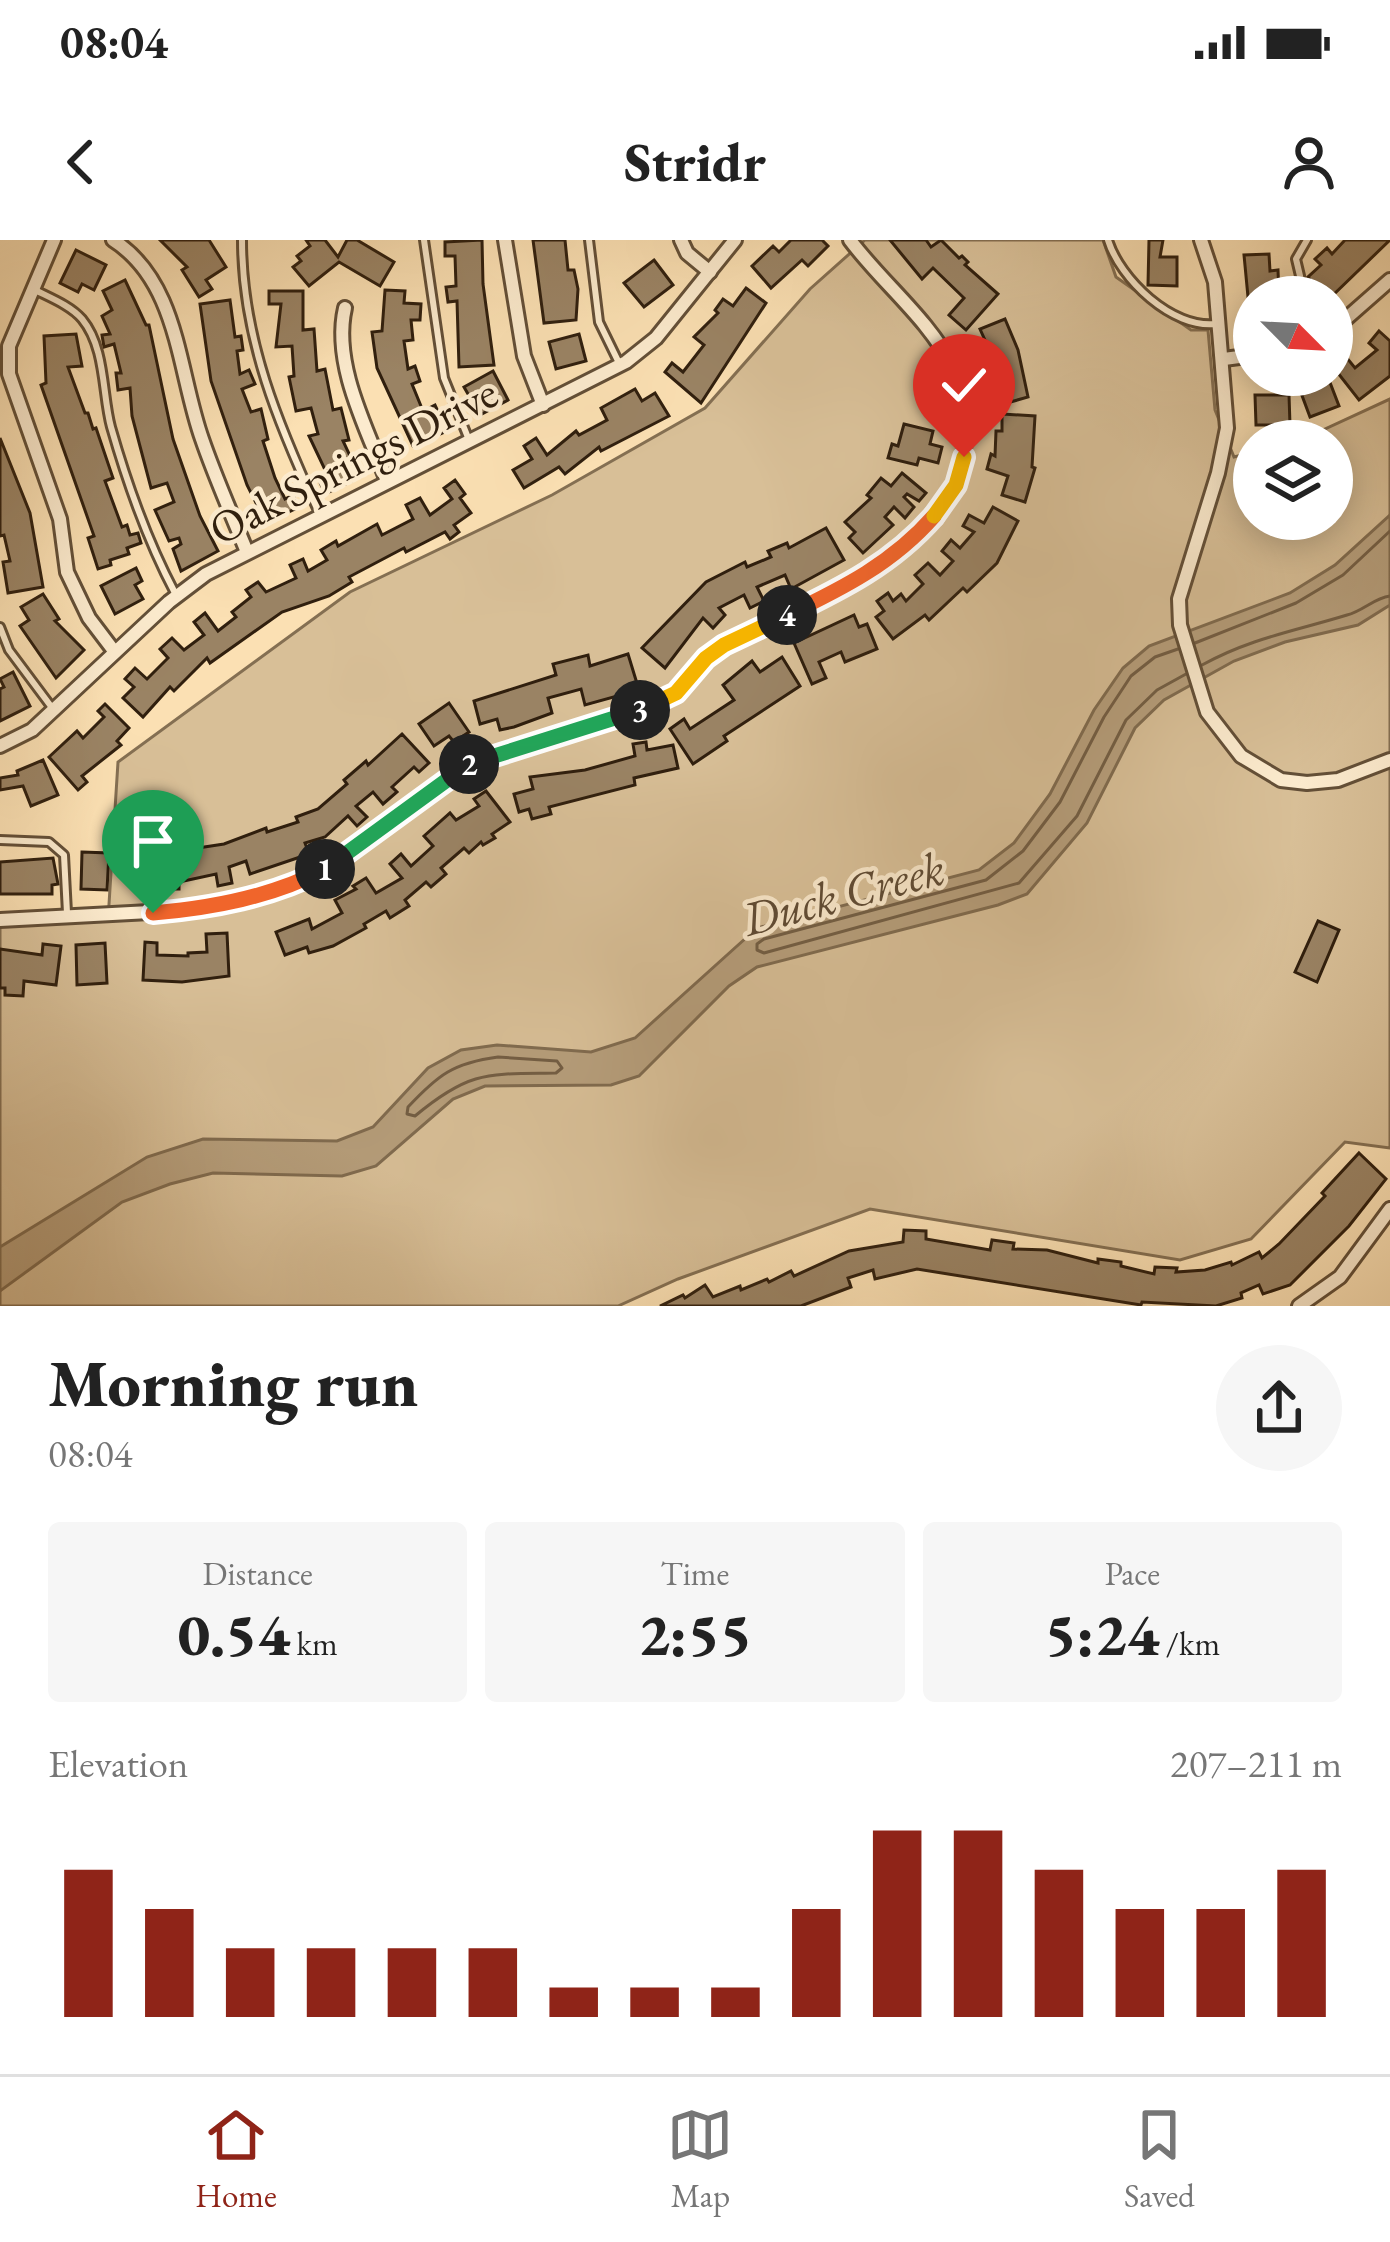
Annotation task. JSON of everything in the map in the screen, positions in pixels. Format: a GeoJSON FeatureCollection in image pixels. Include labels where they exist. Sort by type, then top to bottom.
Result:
{"type":"FeatureCollection","features":[{"type":"Feature","properties":{"kind":"street"},"geometry":{"type":"LineString","coordinates":[[54,240],[9,346],[8,374],[60,519],[67,572],[82,605],[114,651]]}},
{"type":"Feature","properties":{"kind":"street"},"geometry":{"type":"LineString","coordinates":[[113,240],[130,251],[151,278],[171,320],[202,440],[247,552]]}},
{"type":"Feature","properties":{"kind":"street"},"geometry":{"type":"LineString","coordinates":[[506,240],[524,356],[542,405]]}},
{"type":"Feature","properties":{"kind":"street"},"geometry":{"type":"LineString","coordinates":[[681,240],[687,254],[710,272]]}},
{"type":"Feature","properties":{"kind":"street","name":"Oak Springs Drive"},"geometry":{"type":"LineString","coordinates":[[0,746],[32,730],[177,596],[247,552],[620,364],[656,338],[735,240]]}},
{"type":"Feature","properties":{"kind":"street"},"geometry":{"type":"LineString","coordinates":[[0,920],[187,910],[286,887],[338,860],[472,762],[640,710],[676,693],[724,645],[850,584],[903,550],[956,485],[967,429],[964,402],[956,371],[932,334],[850,240]]}},
{"type":"Feature","properties":{"kind":"street"},"geometry":{"type":"LineString","coordinates":[[1202,240],[1215,282],[1227,428],[1180,598],[1180,625],[1200,691],[1217,728],[1241,756],[1281,780],[1338,780],[1390,760]]}},
{"type":"Feature","properties":{"kind":"street"},"geometry":{"type":"LineString","coordinates":[[1353,313],[1390,280]]}},
{"type":"Feature","properties":{"kind":"street"},"geometry":{"type":"LineString","coordinates":[[345,308],[340,332],[349,374],[387,481]]}},
{"type":"Feature","properties":{"kind":"street"},"geometry":{"type":"LineString","coordinates":[[1224,359],[1233,358]]}},
{"type":"Feature","properties":{"kind":"street"},"geometry":{"type":"LineString","coordinates":[[1299,1306],[1340,1277],[1390,1209]]}},
{"type":"Feature","properties":{"kind":"lane"},"geometry":{"type":"LineString","coordinates":[[242,240],[257,359],[274,413],[320,515]]}},
{"type":"Feature","properties":{"kind":"lane"},"geometry":{"type":"LineString","coordinates":[[424,240],[444,377],[469,441]]}},
{"type":"Feature","properties":{"kind":"lane"},"geometry":{"type":"LineString","coordinates":[[589,240],[598,322],[620,364]]}},
{"type":"Feature","properties":{"kind":"lane"},"geometry":{"type":"LineString","coordinates":[[1108,240],[1127,280],[1190,323],[1220,323]]}},
{"type":"Feature","properties":{"kind":"lane"},"geometry":{"type":"LineString","coordinates":[[1300,276],[1296,259],[1307,240]]}},
{"type":"Feature","properties":{"kind":"lane"},"geometry":{"type":"LineString","coordinates":[[32,288],[69,308],[90,332],[111,425],[159,563],[177,596]]}},
{"type":"Feature","properties":{"kind":"lane"},"geometry":{"type":"LineString","coordinates":[[0,627],[9,650],[54,711]]}},
{"type":"Feature","properties":{"kind":"lane"},"geometry":{"type":"LineString","coordinates":[[0,656],[9,650]]}},
{"type":"Feature","properties":{"kind":"lane"},"geometry":{"type":"LineString","coordinates":[[0,840],[49,842],[64,854],[67,917]]}},
{"type":"Feature","properties":{"kind":"shaded area"},"geometry":{"type":"Polygon","coordinates":[[[865,240],[1103,240],[1116,277],[1191,330],[1208,330],[1215,410],[1233,455],[1233,540],[1353,540],[1353,420],[1344,420],[1390,399],[1390,1148],[1345,1142],[1251,1239],[1180,1260],[870,1209],[678,1279],[618,1306],[0,1306],[0,923],[108,920],[118,762],[350,592],[552,495],[705,408],[810,289],[865,240]]]}},
{"type":"Feature","properties":{"kind":"water"},"geometry":{"type":"Polygon","coordinates":[[[1390,515],[1390,605],[1358,625],[1285,642],[1234,661],[1164,700],[1135,728],[1087,823],[1027,894],[757,967],[729,986],[639,1076],[611,1085],[485,1086],[453,1099],[376,1166],[342,1176],[213,1173],[122,1202],[0,1291],[0,1247],[147,1157],[203,1139],[337,1141],[373,1127],[428,1068],[461,1050],[497,1045],[591,1052],[635,1038],[757,928],[979,870],[1014,843],[1050,794],[1094,710],[1123,668],[1149,646],[1290,593],[1335,565],[1390,515]]]}},
{"type":"Feature","properties":{"kind":"building"},"geometry":{"type":"Polygon","coordinates":[[[160,240],[209,240],[226,267],[206,280],[212,289],[199,297],[182,270],[187,267],[160,240]]]}},
{"type":"Feature","properties":{"kind":"building"},"geometry":{"type":"Polygon","coordinates":[[[306,240],[325,240],[338,257],[347,240],[357,240],[394,262],[380,286],[339,262],[309,286],[293,267],[301,261],[297,256],[310,246],[306,240]]]}},
{"type":"Feature","properties":{"kind":"building"},"geometry":{"type":"Polygon","coordinates":[[[482,240],[494,365],[459,367],[457,301],[448,302],[446,287],[456,286],[455,256],[445,256],[445,242],[482,240]]]}},
{"type":"Feature","properties":{"kind":"building"},"geometry":{"type":"Polygon","coordinates":[[[533,240],[565,240],[568,270],[574,270],[578,289],[576,320],[544,323],[533,240]]]}},
{"type":"Feature","properties":{"kind":"building"},"geometry":{"type":"Polygon","coordinates":[[[791,240],[822,240],[828,246],[808,266],[802,260],[771,288],[752,266],[773,246],[779,252],[791,240]]]}},
{"type":"Feature","properties":{"kind":"building"},"geometry":{"type":"Polygon","coordinates":[[[890,240],[926,240],[931,247],[941,240],[998,294],[966,330],[949,315],[964,298],[933,268],[922,279],[890,240]]]}},
{"type":"Feature","properties":{"kind":"building"},"geometry":{"type":"Polygon","coordinates":[[[1149,240],[1163,240],[1160,257],[1177,257],[1177,286],[1148,285],[1149,240]]]}},
{"type":"Feature","properties":{"kind":"building"},"geometry":{"type":"Polygon","coordinates":[[[1345,240],[1390,240],[1353,276],[1309,276],[1321,265],[1315,259],[1327,248],[1332,254],[1345,240]]]}},
{"type":"Feature","properties":{"kind":"building"},"geometry":{"type":"Polygon","coordinates":[[[76,250],[106,265],[94,290],[82,284],[78,292],[60,283],[76,250]]]}},
{"type":"Feature","properties":{"kind":"building"},"geometry":{"type":"Polygon","coordinates":[[[1269,254],[1270,271],[1278,270],[1278,276],[1246,276],[1244,255],[1269,254]]]}},
{"type":"Feature","properties":{"kind":"building"},"geometry":{"type":"Polygon","coordinates":[[[654,260],[673,285],[644,307],[624,283],[654,260]]]}},
{"type":"Feature","properties":{"kind":"building"},"geometry":{"type":"Polygon","coordinates":[[[125,280],[149,325],[173,439],[200,516],[218,551],[181,571],[173,549],[181,544],[179,538],[169,541],[155,510],[174,502],[167,483],[151,488],[132,416],[130,388],[118,390],[116,373],[121,373],[114,344],[104,347],[102,335],[110,334],[102,316],[112,310],[103,291],[125,280]]]}},
{"type":"Feature","properties":{"kind":"building"},"geometry":{"type":"Polygon","coordinates":[[[746,288],[766,303],[701,403],[665,372],[672,363],[683,372],[704,345],[694,337],[718,313],[715,310],[723,299],[733,306],[746,288]]]}},
{"type":"Feature","properties":{"kind":"building"},"geometry":{"type":"Polygon","coordinates":[[[385,290],[405,291],[404,303],[421,304],[420,320],[411,320],[413,340],[404,341],[408,369],[415,366],[420,381],[412,384],[423,411],[435,405],[447,431],[413,446],[377,368],[372,332],[382,331],[385,290]]]}},
{"type":"Feature","properties":{"kind":"building"},"geometry":{"type":"Polygon","coordinates":[[[269,291],[303,291],[303,330],[314,329],[317,371],[325,369],[333,410],[341,408],[349,440],[343,441],[360,477],[325,494],[319,480],[328,476],[309,436],[318,434],[311,408],[296,411],[289,377],[294,376],[292,346],[276,347],[281,304],[269,304],[269,291]]]}},
{"type":"Feature","properties":{"kind":"building"},"geometry":{"type":"Polygon","coordinates":[[[230,300],[235,337],[241,336],[243,350],[237,351],[240,374],[249,370],[255,384],[242,389],[251,412],[261,409],[268,439],[263,441],[285,499],[293,495],[299,507],[266,523],[247,485],[211,381],[200,304],[230,300]]]}},
{"type":"Feature","properties":{"kind":"building"},"geometry":{"type":"Polygon","coordinates":[[[1005,319],[1018,350],[1028,397],[993,407],[989,393],[1001,389],[993,360],[981,365],[975,352],[988,347],[980,329],[1005,319]]]}},
{"type":"Feature","properties":{"kind":"building"},"geometry":{"type":"Polygon","coordinates":[[[1379,331],[1390,341],[1390,376],[1359,400],[1353,392],[1353,366],[1377,350],[1369,343],[1379,331]]]}},
{"type":"Feature","properties":{"kind":"building"},"geometry":{"type":"Polygon","coordinates":[[[76,334],[82,366],[68,367],[113,478],[105,481],[122,527],[127,525],[130,535],[138,533],[141,543],[98,569],[88,538],[94,536],[41,385],[46,383],[44,336],[76,334]]]}},
{"type":"Feature","properties":{"kind":"building"},"geometry":{"type":"Polygon","coordinates":[[[579,334],[586,361],[556,369],[549,342],[579,334]]]}},
{"type":"Feature","properties":{"kind":"building"},"geometry":{"type":"Polygon","coordinates":[[[493,371],[508,400],[480,415],[464,387],[493,371]]]}},
{"type":"Feature","properties":{"kind":"building"},"geometry":{"type":"Polygon","coordinates":[[[635,389],[642,401],[655,393],[669,416],[601,451],[599,447],[565,474],[559,467],[524,488],[513,470],[532,459],[524,446],[536,438],[547,455],[576,431],[579,435],[607,420],[601,408],[635,389]]]}},
{"type":"Feature","properties":{"kind":"building"},"geometry":{"type":"Polygon","coordinates":[[[1255,396],[1289,396],[1290,420],[1256,420],[1255,396]]]}},
{"type":"Feature","properties":{"kind":"building"},"geometry":{"type":"Polygon","coordinates":[[[1302,396],[1335,396],[1339,406],[1310,417],[1302,396]]]}},
{"type":"Feature","properties":{"kind":"building"},"geometry":{"type":"Polygon","coordinates":[[[1002,414],[1035,416],[1035,468],[1025,502],[1002,495],[1008,476],[987,469],[991,454],[995,456],[996,431],[1002,431],[1002,414]]]}},
{"type":"Feature","properties":{"kind":"building"},"geometry":{"type":"Polygon","coordinates":[[[904,424],[933,431],[930,444],[942,447],[938,463],[919,458],[917,465],[888,458],[892,444],[898,446],[904,424]]]}},
{"type":"Feature","properties":{"kind":"building"},"geometry":{"type":"Polygon","coordinates":[[[0,438],[30,513],[43,587],[8,593],[3,562],[10,561],[4,535],[0,536],[0,438]]]}},
{"type":"Feature","properties":{"kind":"building"},"geometry":{"type":"Polygon","coordinates":[[[902,473],[926,493],[919,501],[907,494],[904,497],[914,507],[905,518],[894,507],[885,517],[893,525],[863,553],[849,538],[855,532],[845,522],[871,498],[867,495],[881,478],[891,486],[902,473]]]}},
{"type":"Feature","properties":{"kind":"building"},"geometry":{"type":"Polygon","coordinates":[[[455,480],[471,513],[454,525],[459,532],[450,539],[445,532],[406,552],[404,548],[349,577],[352,582],[329,596],[282,612],[210,663],[207,658],[174,691],[170,687],[143,717],[123,698],[134,687],[125,679],[135,668],[147,679],[168,658],[160,649],[172,638],[184,650],[204,635],[194,622],[205,613],[218,631],[236,617],[232,612],[251,597],[246,590],[258,582],[266,592],[296,578],[290,565],[303,559],[308,571],[327,560],[321,550],[336,541],[338,546],[377,524],[382,535],[413,519],[406,505],[420,498],[430,515],[452,499],[444,488],[455,480]]]}},
{"type":"Feature","properties":{"kind":"building"},"geometry":{"type":"Polygon","coordinates":[[[993,507],[1018,521],[997,563],[929,620],[925,615],[893,639],[876,617],[884,611],[877,601],[888,593],[893,601],[901,594],[906,601],[923,584],[915,575],[928,563],[940,575],[953,561],[942,551],[951,540],[960,548],[974,532],[963,526],[969,515],[984,523],[993,507]]]}},
{"type":"Feature","properties":{"kind":"building"},"geometry":{"type":"Polygon","coordinates":[[[826,528],[844,560],[791,589],[785,575],[757,587],[764,601],[750,608],[744,595],[719,608],[725,615],[713,628],[703,618],[665,668],[642,648],[706,582],[745,562],[747,567],[771,557],[768,551],[787,543],[789,548],[826,528]]]}},
{"type":"Feature","properties":{"kind":"building"},"geometry":{"type":"Polygon","coordinates":[[[136,568],[142,581],[135,585],[143,599],[115,614],[101,586],[136,568]]]}},
{"type":"Feature","properties":{"kind":"building"},"geometry":{"type":"Polygon","coordinates":[[[43,594],[59,619],[55,621],[84,650],[56,678],[20,626],[29,620],[21,607],[43,594]]]}},
{"type":"Feature","properties":{"kind":"building"},"geometry":{"type":"Polygon","coordinates":[[[854,615],[859,627],[867,624],[877,649],[845,662],[841,652],[819,662],[826,678],[812,684],[794,643],[854,615]]]}},
{"type":"Feature","properties":{"kind":"building"},"geometry":{"type":"Polygon","coordinates":[[[628,654],[639,690],[585,705],[581,689],[548,698],[552,713],[514,727],[500,730],[497,719],[480,724],[474,701],[556,675],[553,664],[588,655],[590,666],[628,654]]]}},
{"type":"Feature","properties":{"kind":"building"},"geometry":{"type":"Polygon","coordinates":[[[782,657],[800,686],[724,736],[727,741],[693,764],[670,729],[684,719],[690,729],[734,700],[723,685],[752,661],[760,672],[782,657]]]}},
{"type":"Feature","properties":{"kind":"building"},"geometry":{"type":"Polygon","coordinates":[[[13,672],[30,706],[0,721],[0,689],[4,687],[0,679],[13,672]]]}},
{"type":"Feature","properties":{"kind":"building"},"geometry":{"type":"Polygon","coordinates":[[[449,703],[469,732],[454,742],[449,736],[434,746],[419,724],[449,703]]]}},
{"type":"Feature","properties":{"kind":"building"},"geometry":{"type":"Polygon","coordinates":[[[105,704],[129,728],[117,741],[121,745],[82,776],[87,782],[78,790],[49,757],[77,731],[83,738],[104,717],[98,711],[105,704]]]}},
{"type":"Feature","properties":{"kind":"building"},"geometry":{"type":"Polygon","coordinates":[[[402,734],[429,763],[419,772],[414,767],[392,787],[397,792],[383,804],[373,792],[356,806],[367,817],[357,826],[348,816],[325,837],[305,843],[309,854],[250,874],[246,861],[229,867],[232,883],[218,886],[216,874],[179,882],[179,889],[166,889],[166,876],[148,877],[147,849],[178,847],[178,851],[224,844],[298,822],[296,817],[318,809],[347,784],[344,780],[402,734]]]}},
{"type":"Feature","properties":{"kind":"building"},"geometry":{"type":"Polygon","coordinates":[[[646,742],[647,750],[673,745],[678,768],[634,778],[635,785],[549,807],[551,814],[532,819],[529,809],[519,812],[514,794],[533,789],[530,777],[585,770],[635,756],[633,744],[646,742]]]}},
{"type":"Feature","properties":{"kind":"building"},"geometry":{"type":"Polygon","coordinates":[[[43,760],[58,795],[31,806],[23,786],[0,790],[0,778],[18,775],[17,771],[43,760]]]}},
{"type":"Feature","properties":{"kind":"building"},"geometry":{"type":"Polygon","coordinates":[[[486,791],[510,822],[492,834],[495,838],[469,853],[464,848],[441,868],[446,874],[431,887],[426,882],[405,900],[409,906],[390,918],[386,911],[333,946],[309,953],[307,947],[285,955],[276,932],[309,919],[312,929],[342,913],[335,900],[366,878],[376,893],[402,878],[390,864],[401,854],[411,866],[433,846],[424,836],[450,813],[456,820],[479,806],[474,799],[486,791]]]}},
{"type":"Feature","properties":{"kind":"building"},"geometry":{"type":"Polygon","coordinates":[[[82,852],[109,853],[107,890],[81,889],[82,852]]]}},
{"type":"Feature","properties":{"kind":"building"},"geometry":{"type":"Polygon","coordinates":[[[53,858],[58,884],[52,885],[52,894],[0,894],[0,862],[53,858]]]}},
{"type":"Feature","properties":{"kind":"building"},"geometry":{"type":"Polygon","coordinates":[[[1318,921],[1339,930],[1317,982],[1295,972],[1318,921]]]}},
{"type":"Feature","properties":{"kind":"building"},"geometry":{"type":"Polygon","coordinates":[[[227,933],[229,976],[182,982],[143,980],[145,942],[157,943],[157,955],[188,956],[207,952],[206,934],[227,933]]]}},
{"type":"Feature","properties":{"kind":"building"},"geometry":{"type":"Polygon","coordinates":[[[105,943],[107,983],[77,985],[76,945],[105,943]]]}},
{"type":"Feature","properties":{"kind":"building"},"geometry":{"type":"Polygon","coordinates":[[[43,944],[61,946],[56,985],[24,981],[23,996],[5,995],[5,988],[0,988],[0,949],[42,955],[43,944]]]}},
{"type":"Feature","properties":{"kind":"building"},"geometry":{"type":"Polygon","coordinates":[[[1359,1153],[1386,1179],[1349,1226],[1290,1285],[1263,1294],[1259,1285],[1241,1293],[1242,1298],[1216,1306],[1141,1305],[917,1269],[875,1279],[873,1270],[848,1278],[851,1287],[801,1306],[660,1306],[705,1285],[713,1297],[791,1271],[794,1276],[849,1251],[903,1242],[904,1230],[926,1231],[926,1239],[990,1250],[992,1240],[1014,1243],[1013,1249],[1047,1250],[1098,1263],[1098,1259],[1121,1262],[1121,1266],[1154,1274],[1155,1267],[1177,1268],[1176,1272],[1232,1265],[1259,1252],[1262,1258],[1279,1244],[1359,1153]]]}},
{"type":"Feature","properties":{"kind":"route"},"geometry":{"type":"LineString","coordinates":[[153,913],[233,902],[286,887],[321,872],[472,762],[640,710],[676,693],[724,645],[863,577],[903,550],[948,500],[964,457]]}},
{"type":"Feature","properties":{"kind":"water label","name":"Duck Creek"},"geometry":{"type":"Point","coordinates":[843,893]}}]}
